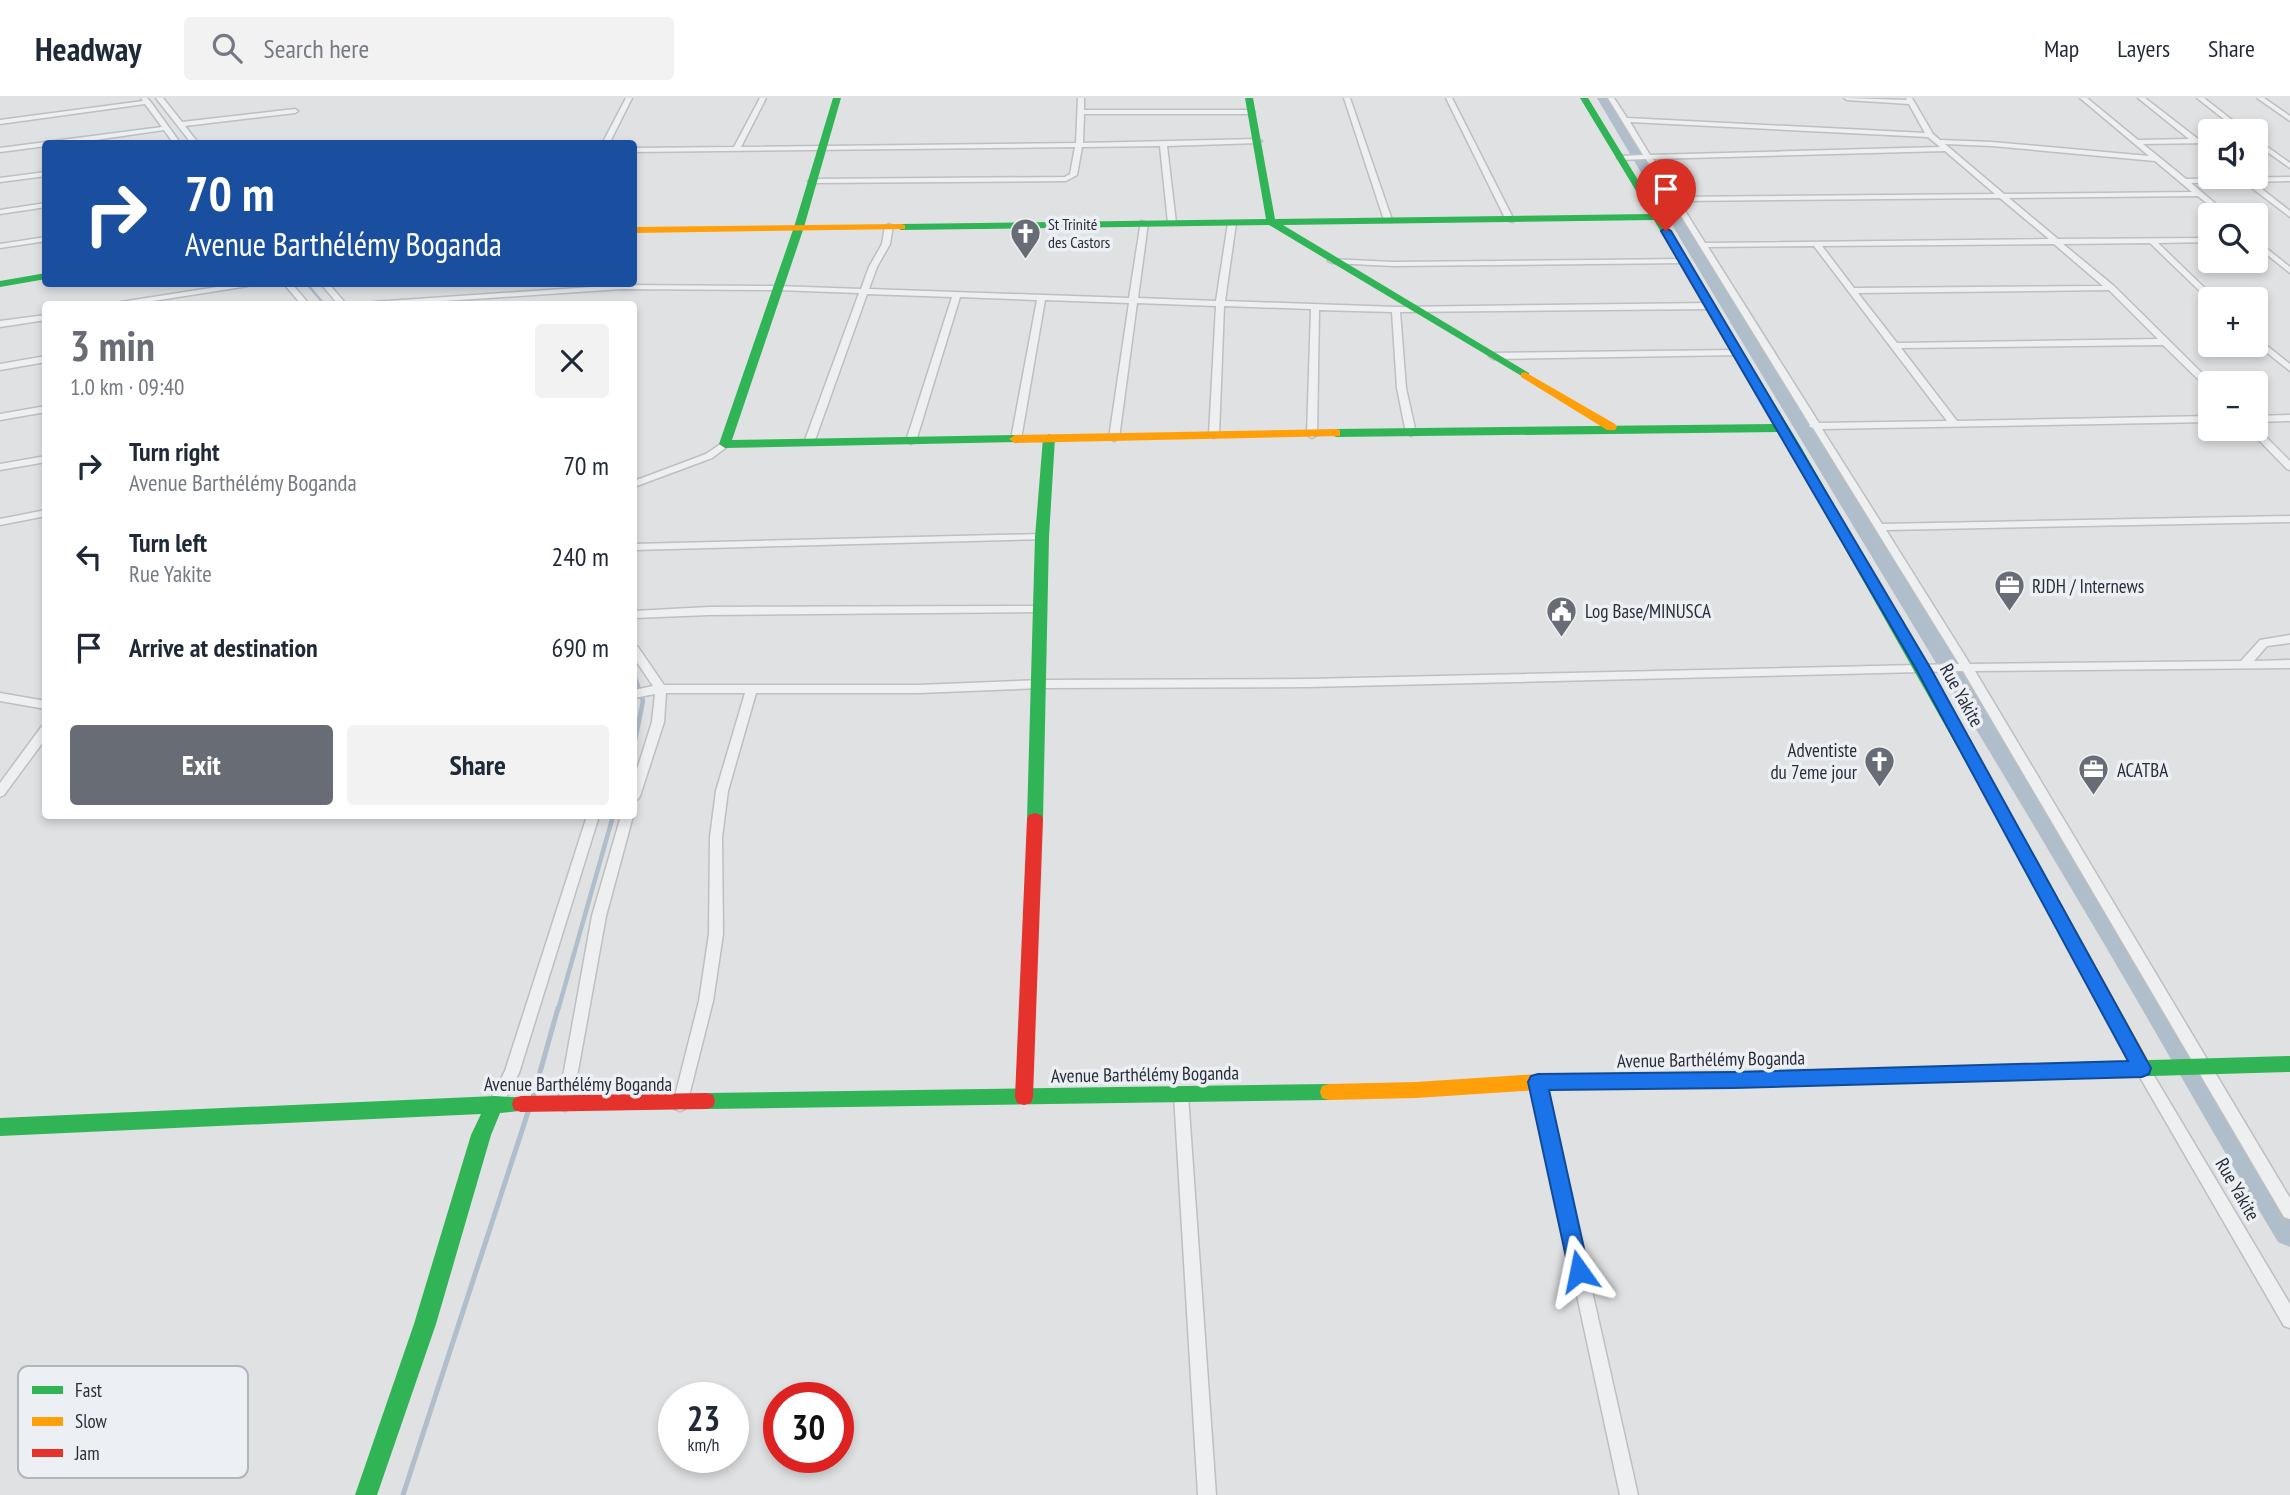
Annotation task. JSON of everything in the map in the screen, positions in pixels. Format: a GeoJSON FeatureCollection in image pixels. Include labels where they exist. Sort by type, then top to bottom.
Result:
{"type":"FeatureCollection","features":[{"type":"Feature","properties":{"kind":"street"},"geometry":{"type":"LineString","coordinates":[[159,98],[193,140]]}},
{"type":"Feature","properties":{"kind":"street"},"geometry":{"type":"LineString","coordinates":[[608,140],[629,98]]}},
{"type":"Feature","properties":{"kind":"street"},"geometry":{"type":"LineString","coordinates":[[737,148],[763,98]]}},
{"type":"Feature","properties":{"kind":"street"},"geometry":{"type":"LineString","coordinates":[[725,444],[799,227],[838,98]]}},
{"type":"Feature","properties":{"kind":"street"},"geometry":{"type":"LineString","coordinates":[[812,181],[1066,179],[1073,174],[1079,145],[1081,98]]}},
{"type":"Feature","properties":{"kind":"street"},"geometry":{"type":"LineString","coordinates":[[1347,98],[1388,220]]}},
{"type":"Feature","properties":{"kind":"street"},"geometry":{"type":"LineString","coordinates":[[1449,98],[1510,220]]}},
{"type":"Feature","properties":{"kind":"street","name":"Rue Yakite"},"geometry":{"type":"LineString","coordinates":[[1584,98],[1685,261],[1923,669],[2142,1068],[2290,1320]]}},
{"type":"Feature","properties":{"kind":"street"},"geometry":{"type":"LineString","coordinates":[[1611,98],[1967,668],[2290,1212]]}},
{"type":"Feature","properties":{"kind":"street"},"geometry":{"type":"LineString","coordinates":[[1847,98],[1911,100],[1930,135],[1944,149],[2003,195],[2111,288],[2198,375]]}},
{"type":"Feature","properties":{"kind":"street"},"geometry":{"type":"LineString","coordinates":[[2083,98],[2210,203]]}},
{"type":"Feature","properties":{"kind":"street"},"geometry":{"type":"LineString","coordinates":[[2141,98],[2196,141]]}},
{"type":"Feature","properties":{"kind":"street"},"geometry":{"type":"LineString","coordinates":[[2200,98],[2227,119]]}},
{"type":"Feature","properties":{"kind":"street"},"geometry":{"type":"LineString","coordinates":[[2260,98],[2290,118]]}},
{"type":"Feature","properties":{"kind":"street"},"geometry":{"type":"LineString","coordinates":[[0,122],[146,100],[175,140]]}},
{"type":"Feature","properties":{"kind":"street"},"geometry":{"type":"LineString","coordinates":[[1081,112],[1251,105],[1271,222],[1611,427]]}},
{"type":"Feature","properties":{"kind":"street"},"geometry":{"type":"LineString","coordinates":[[181,124],[295,111]]}},
{"type":"Feature","properties":{"kind":"street"},"geometry":{"type":"LineString","coordinates":[[1625,120],[1930,135]]}},
{"type":"Feature","properties":{"kind":"street"},"geometry":{"type":"LineString","coordinates":[[77,140],[167,128]]}},
{"type":"Feature","properties":{"kind":"street"},"geometry":{"type":"LineString","coordinates":[[637,150],[1258,141]]}},
{"type":"Feature","properties":{"kind":"street"},"geometry":{"type":"LineString","coordinates":[[2136,142],[2196,141]]}},
{"type":"Feature","properties":{"kind":"street"},"geometry":{"type":"LineString","coordinates":[[1937,142],[1992,144],[2158,159]]}},
{"type":"Feature","properties":{"kind":"street"},"geometry":{"type":"LineString","coordinates":[[1163,144],[1172,223]]}},
{"type":"Feature","properties":{"kind":"street"},"geometry":{"type":"LineString","coordinates":[[0,150],[42,145]]}},
{"type":"Feature","properties":{"kind":"street"},"geometry":{"type":"LineString","coordinates":[[1621,158],[1944,149]]}},
{"type":"Feature","properties":{"kind":"street"},"geometry":{"type":"LineString","coordinates":[[2268,150],[2290,166]]}},
{"type":"Feature","properties":{"kind":"street"},"geometry":{"type":"LineString","coordinates":[[2278,157],[2290,157]]}},
{"type":"Feature","properties":{"kind":"street"},"geometry":{"type":"LineString","coordinates":[[0,180],[42,174]]}},
{"type":"Feature","properties":{"kind":"street"},"geometry":{"type":"LineString","coordinates":[[2268,180],[2290,179]]}},
{"type":"Feature","properties":{"kind":"street"},"geometry":{"type":"LineString","coordinates":[[2184,181],[2198,181]]}},
{"type":"Feature","properties":{"kind":"street"},"geometry":{"type":"LineString","coordinates":[[2257,189],[2290,215]]}},
{"type":"Feature","properties":{"kind":"street"},"geometry":{"type":"LineString","coordinates":[[1673,200],[2199,194]]}},
{"type":"Feature","properties":{"kind":"street"},"geometry":{"type":"LineString","coordinates":[[0,212],[42,206]]}},
{"type":"Feature","properties":{"kind":"street"},"geometry":{"type":"LineString","coordinates":[[637,230],[1657,217]]}},
{"type":"Feature","properties":{"kind":"street"},"geometry":{"type":"LineString","coordinates":[[1114,438],[1144,223]]}},
{"type":"Feature","properties":{"kind":"street"},"geometry":{"type":"LineString","coordinates":[[1213,435],[1220,305],[1232,223]]}},
{"type":"Feature","properties":{"kind":"street"},"geometry":{"type":"LineString","coordinates":[[810,440],[873,267],[886,244],[889,226]]}},
{"type":"Feature","properties":{"kind":"street"},"geometry":{"type":"LineString","coordinates":[[0,246],[42,240]]}},
{"type":"Feature","properties":{"kind":"street"},"geometry":{"type":"LineString","coordinates":[[2151,240],[2199,287]]}},
{"type":"Feature","properties":{"kind":"street"},"geometry":{"type":"LineString","coordinates":[[1704,245],[2198,240]]}},
{"type":"Feature","properties":{"kind":"street"},"geometry":{"type":"LineString","coordinates":[[1816,244],[1953,422]]}},
{"type":"Feature","properties":{"kind":"street"},"geometry":{"type":"LineString","coordinates":[[2268,252],[2290,271]]}},
{"type":"Feature","properties":{"kind":"street"},"geometry":{"type":"LineString","coordinates":[[1332,261],[1393,264],[1685,261]]}},
{"type":"Feature","properties":{"kind":"street"},"geometry":{"type":"LineString","coordinates":[[1359,277],[1393,264]]}},
{"type":"Feature","properties":{"kind":"street"},"geometry":{"type":"LineString","coordinates":[[0,284],[42,277]]}},
{"type":"Feature","properties":{"kind":"street"},"geometry":{"type":"LineString","coordinates":[[140,301],[229,287]]}},
{"type":"Feature","properties":{"kind":"street"},"geometry":{"type":"LineString","coordinates":[[291,287],[302,301]]}},
{"type":"Feature","properties":{"kind":"street"},"geometry":{"type":"LineString","coordinates":[[328,287],[340,301]]}},
{"type":"Feature","properties":{"kind":"street"},"geometry":{"type":"LineString","coordinates":[[428,301],[621,287],[778,288],[1396,310],[1711,306]]}},
{"type":"Feature","properties":{"kind":"street"},"geometry":{"type":"LineString","coordinates":[[1851,291],[2111,288]]}},
{"type":"Feature","properties":{"kind":"street"},"geometry":{"type":"LineString","coordinates":[[530,301],[534,292]]}},
{"type":"Feature","properties":{"kind":"street"},"geometry":{"type":"LineString","coordinates":[[911,441],[957,294]]}},
{"type":"Feature","properties":{"kind":"street"},"geometry":{"type":"LineString","coordinates":[[1016,439],[1041,298]]}},
{"type":"Feature","properties":{"kind":"street"},"geometry":{"type":"LineString","coordinates":[[1312,435],[1315,308]]}},
{"type":"Feature","properties":{"kind":"street"},"geometry":{"type":"LineString","coordinates":[[1396,310],[1401,344],[1405,417],[1411,433]]}},
{"type":"Feature","properties":{"kind":"street"},"geometry":{"type":"LineString","coordinates":[[0,324],[42,318]]}},
{"type":"Feature","properties":{"kind":"street"},"geometry":{"type":"LineString","coordinates":[[1893,346],[2164,342]]}},
{"type":"Feature","properties":{"kind":"street"},"geometry":{"type":"LineString","coordinates":[[2268,350],[2290,368]]}},
{"type":"Feature","properties":{"kind":"street"},"geometry":{"type":"LineString","coordinates":[[1493,356],[1738,353]]}},
{"type":"Feature","properties":{"kind":"street"},"geometry":{"type":"LineString","coordinates":[[0,367],[42,360]]}},
{"type":"Feature","properties":{"kind":"street"},"geometry":{"type":"LineString","coordinates":[[0,417],[42,410]]}},
{"type":"Feature","properties":{"kind":"street"},"geometry":{"type":"LineString","coordinates":[[2268,419],[2290,418]]}},
{"type":"Feature","properties":{"kind":"street"},"geometry":{"type":"LineString","coordinates":[[1814,426],[2198,419]]}},
{"type":"Feature","properties":{"kind":"street"},"geometry":{"type":"LineString","coordinates":[[637,483],[709,456],[725,444],[810,440],[1312,435],[1611,427],[1782,428]]}},
{"type":"Feature","properties":{"kind":"street"},"geometry":{"type":"LineString","coordinates":[[1024,1097],[1040,684],[1042,537],[1049,439]]}},
{"type":"Feature","properties":{"kind":"street"},"geometry":{"type":"LineString","coordinates":[[2265,441],[2290,467]]}},
{"type":"Feature","properties":{"kind":"street"},"geometry":{"type":"LineString","coordinates":[[0,467],[42,460]]}},
{"type":"Feature","properties":{"kind":"street"},"geometry":{"type":"LineString","coordinates":[[0,522],[42,514]]}},
{"type":"Feature","properties":{"kind":"street"},"geometry":{"type":"LineString","coordinates":[[1880,527],[2290,519]]}},
{"type":"Feature","properties":{"kind":"street"},"geometry":{"type":"LineString","coordinates":[[637,547],[1042,537]]}},
{"type":"Feature","properties":{"kind":"street"},"geometry":{"type":"LineString","coordinates":[[637,615],[709,611],[1041,610]]}},
{"type":"Feature","properties":{"kind":"street"},"geometry":{"type":"LineString","coordinates":[[2244,664],[2264,643],[2290,639]]}},
{"type":"Feature","properties":{"kind":"street"},"geometry":{"type":"LineString","coordinates":[[637,654],[661,689],[658,722],[637,787]]}},
{"type":"Feature","properties":{"kind":"street"},"geometry":{"type":"LineString","coordinates":[[637,694],[661,689],[919,689],[1040,684],[1309,683],[1967,668],[2290,664]]}},
{"type":"Feature","properties":{"kind":"street"},"geometry":{"type":"LineString","coordinates":[[680,1104],[706,1001],[716,934],[716,837],[722,791],[751,691]]}},
{"type":"Feature","properties":{"kind":"street"},"geometry":{"type":"LineString","coordinates":[[0,696],[42,704]]}},
{"type":"Feature","properties":{"kind":"street"},"geometry":{"type":"LineString","coordinates":[[0,792],[42,734]]}},
{"type":"Feature","properties":{"kind":"street"},"geometry":{"type":"LineString","coordinates":[[366,1495],[425,1324],[481,1135],[512,1073],[592,819]]}},
{"type":"Feature","properties":{"kind":"street"},"geometry":{"type":"LineString","coordinates":[[557,1104],[599,916],[626,819]]}},
{"type":"Feature","properties":{"kind":"street","name":"Avenue Barthélémy Boganda"},"geometry":{"type":"LineString","coordinates":[[0,1127],[495,1104],[680,1104],[1181,1096],[1416,1090],[1538,1082],[1734,1080],[2290,1065]]}},
{"type":"Feature","properties":{"kind":"street"},"geometry":{"type":"LineString","coordinates":[[1538,1082],[1629,1495]]}},
{"type":"Feature","properties":{"kind":"street"},"geometry":{"type":"LineString","coordinates":[[1181,1096],[1207,1495]]}},
{"type":"Feature","properties":{"kind":"waterway"},"geometry":{"type":"LineString","coordinates":[[1604,98],[1755,352],[2114,935],[2211,1103],[2290,1231]]}},
{"type":"Feature","properties":{"kind":"waterway"},"geometry":{"type":"LineString","coordinates":[[310,287],[321,301]]}},
{"type":"Feature","properties":{"kind":"waterway"},"geometry":{"type":"LineString","coordinates":[[637,684],[643,701],[637,730]]}},
{"type":"Feature","properties":{"kind":"waterway"},"geometry":{"type":"LineString","coordinates":[[558,1010],[612,819]]}},
{"type":"Feature","properties":{"kind":"waterway"},"geometry":{"type":"LineString","coordinates":[[533,1097],[558,1008]]}},
{"type":"Feature","properties":{"kind":"waterway"},"geometry":{"type":"LineString","coordinates":[[403,1495],[529,1109]]}},
{"type":"Feature","properties":{"kind":"traffic: fast"},"geometry":{"type":"LineString","coordinates":[[837,98],[799,227],[725,444],[1015,439]]}},
{"type":"Feature","properties":{"kind":"traffic: fast"},"geometry":{"type":"LineString","coordinates":[[1249,98],[1271,222],[1525,375]]}},
{"type":"Feature","properties":{"kind":"traffic: fast"},"geometry":{"type":"LineString","coordinates":[[1584,98],[1795,447],[1996,801]]}},
{"type":"Feature","properties":{"kind":"traffic: fast"},"geometry":{"type":"LineString","coordinates":[[901,227],[1657,217]]}},
{"type":"Feature","properties":{"kind":"traffic: fast"},"geometry":{"type":"LineString","coordinates":[[0,284],[42,277]]}},
{"type":"Feature","properties":{"kind":"traffic: fast"},"geometry":{"type":"LineString","coordinates":[[1336,433],[1782,428]]}},
{"type":"Feature","properties":{"kind":"traffic: fast"},"geometry":{"type":"LineString","coordinates":[[1035,819],[1042,537],[1049,438]]}},
{"type":"Feature","properties":{"kind":"traffic: fast"},"geometry":{"type":"LineString","coordinates":[[1809,1078],[2290,1064]]}},
{"type":"Feature","properties":{"kind":"traffic: fast"},"geometry":{"type":"LineString","coordinates":[[706,1101],[1329,1092]]}},
{"type":"Feature","properties":{"kind":"traffic: fast"},"geometry":{"type":"LineString","coordinates":[[366,1495],[425,1324],[481,1135],[495,1104]]}},
{"type":"Feature","properties":{"kind":"traffic: fast"},"geometry":{"type":"LineString","coordinates":[[0,1127],[521,1104]]}},
{"type":"Feature","properties":{"kind":"traffic: slow"},"geometry":{"type":"LineString","coordinates":[[637,230],[901,227]]}},
{"type":"Feature","properties":{"kind":"traffic: slow"},"geometry":{"type":"LineString","coordinates":[[1525,375],[1611,427]]}},
{"type":"Feature","properties":{"kind":"traffic: slow"},"geometry":{"type":"LineString","coordinates":[[1015,439],[1336,433]]}},
{"type":"Feature","properties":{"kind":"traffic: slow"},"geometry":{"type":"LineString","coordinates":[[1996,801],[2142,1068]]}},
{"type":"Feature","properties":{"kind":"traffic: slow"},"geometry":{"type":"LineString","coordinates":[[1329,1092],[1416,1090],[1538,1082],[1809,1078]]}},
{"type":"Feature","properties":{"kind":"traffic: jam"},"geometry":{"type":"LineString","coordinates":[[1024,1097],[1035,819]]}},
{"type":"Feature","properties":{"kind":"traffic: jam"},"geometry":{"type":"LineString","coordinates":[[521,1104],[706,1101]]}},
{"type":"Feature","properties":{"kind":"place","name":"St Trinité des Castors"},"geometry":{"type":"Point","coordinates":[1025,260]}},
{"type":"Feature","properties":{"kind":"place","name":"RJDH / Internews"},"geometry":{"type":"Point","coordinates":[2009,613]}},
{"type":"Feature","properties":{"kind":"place","name":"Log Base/MINUSCA"},"geometry":{"type":"Point","coordinates":[1562,638]}},
{"type":"Feature","properties":{"kind":"place","name":"Adventiste du 7eme jour"},"geometry":{"type":"Point","coordinates":[1880,788]}},
{"type":"Feature","properties":{"kind":"place","name":"ACATBA"},"geometry":{"type":"Point","coordinates":[2094,797]}},
{"type":"Feature","properties":{"kind":"route"},"geometry":{"type":"LineString","coordinates":[[1579,1271],[1538,1082],[1734,1080],[2142,1068],[1923,669],[1666,231]]}}]}
